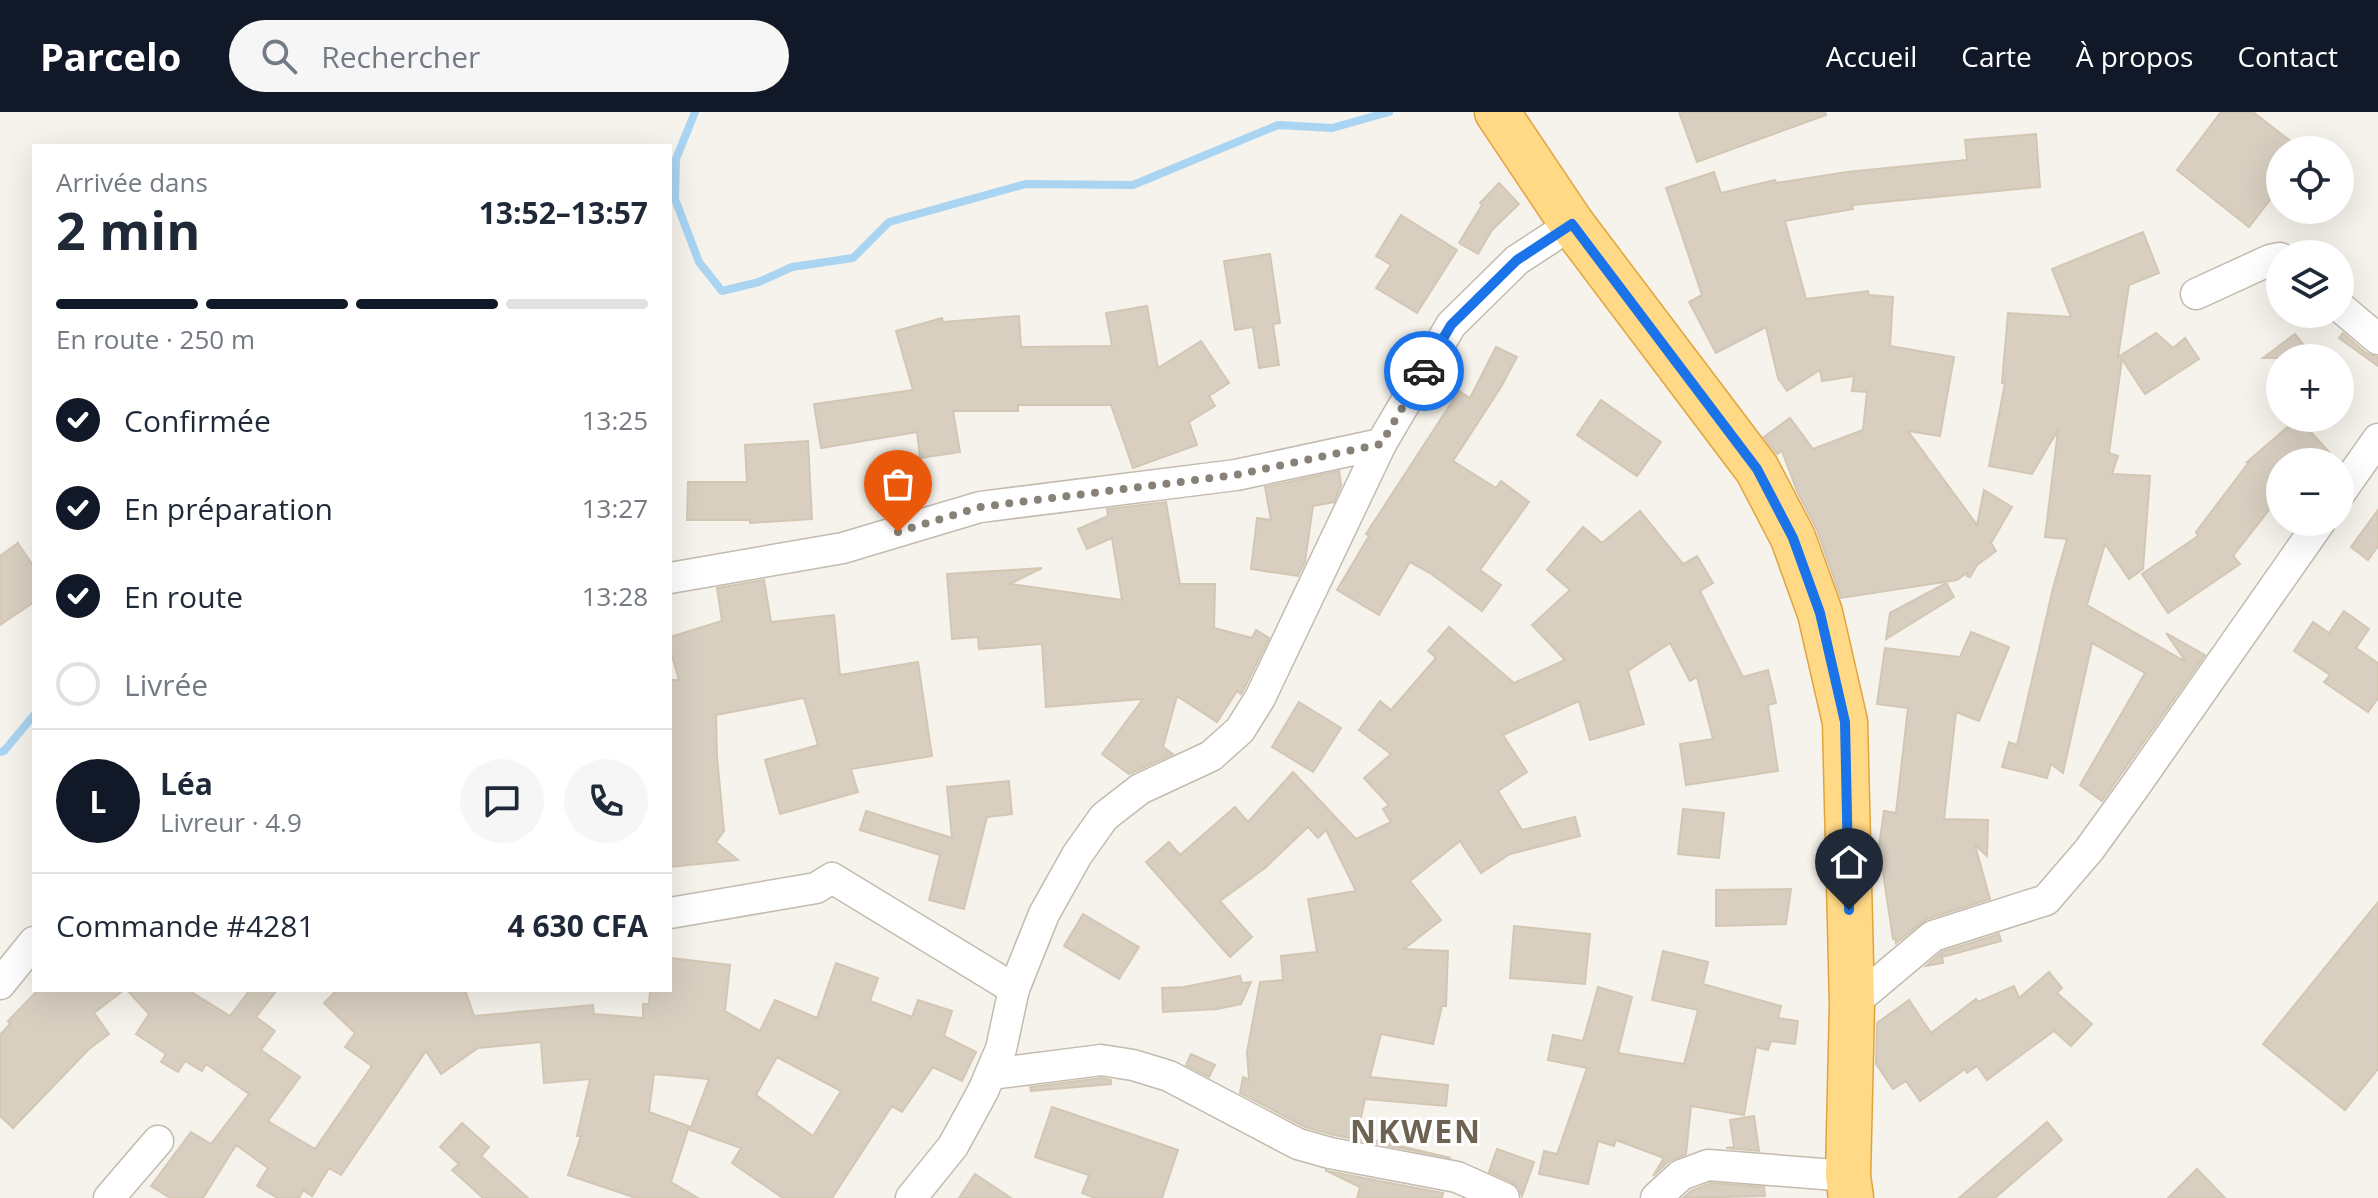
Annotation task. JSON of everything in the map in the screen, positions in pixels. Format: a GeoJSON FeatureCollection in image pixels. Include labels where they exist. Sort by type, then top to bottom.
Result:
{"type":"FeatureCollection","features":[{"type":"Feature","properties":{"kind":"highway"},"geometry":{"type":"LineString","coordinates":[[1497,112],[1572,224],[1757,469],[1793,538],[1820,613],[1845,722],[1852,1004],[1849,1187]]}},
{"type":"Feature","properties":{"kind":"street"},"geometry":{"type":"LineString","coordinates":[[911,1198],[953,1146],[991,1074],[1001,1049],[1014,989],[1044,914],[1077,855],[1104,817],[1140,789],[1211,756],[1240,730],[1260,698],[1381,444],[1451,325],[1517,260],[1572,224]]}},
{"type":"Feature","properties":{"kind":"street"},"geometry":{"type":"LineString","coordinates":[[2196,294],[2266,262]]}},
{"type":"Feature","properties":{"kind":"street"},"geometry":{"type":"LineString","coordinates":[[2354,319],[2378,339]]}},
{"type":"Feature","properties":{"kind":"street"},"geometry":{"type":"LineString","coordinates":[[2354,473],[2378,439]]}},
{"type":"Feature","properties":{"kind":"street"},"geometry":{"type":"LineString","coordinates":[[672,578],[843,548],[980,507],[1236,475],[1381,444]]}},
{"type":"Feature","properties":{"kind":"street"},"geometry":{"type":"LineString","coordinates":[[1852,1004],[1933,936],[2046,900],[2089,850],[2310,536]]}},
{"type":"Feature","properties":{"kind":"street"},"geometry":{"type":"LineString","coordinates":[[672,913],[816,888],[832,878],[1014,989]]}},
{"type":"Feature","properties":{"kind":"street"},"geometry":{"type":"LineString","coordinates":[[0,984],[32,944]]}},
{"type":"Feature","properties":{"kind":"street"},"geometry":{"type":"LineString","coordinates":[[991,1074],[1101,1060],[1133,1065],[1169,1076],[1298,1144],[1457,1177],[1504,1198]]}},
{"type":"Feature","properties":{"kind":"street"},"geometry":{"type":"LineString","coordinates":[[109,1198],[158,1141]]}},
{"type":"Feature","properties":{"kind":"street"},"geometry":{"type":"LineString","coordinates":[[1656,1198],[1681,1175],[1708,1165],[1849,1187]]}},
{"type":"Feature","properties":{"kind":"building"},"geometry":{"type":"Polygon","coordinates":[[[1679,112],[1825,112],[1826,115],[1697,162],[1679,112]]]}},
{"type":"Feature","properties":{"kind":"building"},"geometry":{"type":"Polygon","coordinates":[[[2221,112],[2253,112],[2284,136],[2266,136],[2266,205],[2249,227],[2177,170],[2221,112]]]}},
{"type":"Feature","properties":{"kind":"building"},"geometry":{"type":"Polygon","coordinates":[[[2036,134],[2040,187],[1852,205],[1853,209],[1785,221],[1806,299],[1868,291],[1869,295],[1893,297],[1890,346],[1954,357],[1940,436],[1908,431],[1977,525],[1984,490],[2012,507],[1991,543],[1996,551],[1977,565],[1970,577],[1967,576],[1968,572],[1957,580],[1841,598],[1817,530],[1797,491],[1782,451],[1777,454],[1764,437],[1790,418],[1813,449],[1863,430],[1867,392],[1852,391],[1854,376],[1822,381],[1820,370],[1787,391],[1778,378],[1766,327],[1716,353],[1689,302],[1702,295],[1666,188],[1714,172],[1721,193],[1775,180],[1776,183],[1847,172],[1967,160],[1965,140],[2036,134]]]}},
{"type":"Feature","properties":{"kind":"building"},"geometry":{"type":"Polygon","coordinates":[[[1499,183],[1519,204],[1492,230],[1478,254],[1459,243],[1482,205],[1480,203],[1499,183]]]}},
{"type":"Feature","properties":{"kind":"building"},"geometry":{"type":"Polygon","coordinates":[[[1401,215],[1457,250],[1417,313],[1376,288],[1391,265],[1376,256],[1401,215]]]}},
{"type":"Feature","properties":{"kind":"building"},"geometry":{"type":"Polygon","coordinates":[[[2143,232],[2159,273],[2129,285],[2118,357],[2156,333],[2173,348],[2185,338],[2199,359],[2145,394],[2122,359],[2109,453],[2118,456],[2112,474],[2150,476],[2143,569],[2129,579],[2105,544],[2087,605],[2186,662],[2166,633],[2205,655],[2102,801],[2080,785],[2145,673],[2092,643],[2063,773],[2051,764],[2047,778],[2002,767],[2009,742],[2017,745],[2067,539],[2045,537],[2058,430],[2032,474],[1989,466],[2005,383],[2002,383],[2008,313],[2071,317],[2052,269],[2143,232]]]}},
{"type":"Feature","properties":{"kind":"building"},"geometry":{"type":"Polygon","coordinates":[[[1270,254],[1280,323],[1273,324],[1279,365],[1259,368],[1253,327],[1235,330],[1224,261],[1270,254]]]}},
{"type":"Feature","properties":{"kind":"building"},"geometry":{"type":"Polygon","coordinates":[[[1147,306],[1158,368],[1201,341],[1229,383],[1209,396],[1215,406],[1189,422],[1197,445],[1133,468],[1111,405],[1018,405],[1018,411],[953,411],[960,452],[920,458],[917,432],[821,448],[814,404],[913,390],[896,331],[942,318],[943,322],[1019,316],[1021,347],[1112,346],[1106,313],[1147,306]]]}},
{"type":"Feature","properties":{"kind":"building"},"geometry":{"type":"Polygon","coordinates":[[[2343,333],[2366,353],[2378,357],[2378,366],[2354,349],[2354,344],[2347,344],[2339,338],[2343,333]]]}},
{"type":"Feature","properties":{"kind":"building"},"geometry":{"type":"Polygon","coordinates":[[[2295,334],[2303,344],[2282,344],[2295,334]]]}},
{"type":"Feature","properties":{"kind":"building"},"geometry":{"type":"Polygon","coordinates":[[[1496,347],[1517,357],[1453,461],[1496,488],[1501,481],[1529,502],[1480,570],[1501,585],[1482,611],[1410,562],[1379,615],[1337,590],[1369,536],[1366,534],[1459,391],[1470,398],[1496,347]]]}},
{"type":"Feature","properties":{"kind":"building"},"geometry":{"type":"Polygon","coordinates":[[[1601,400],[1661,442],[1637,476],[1577,435],[1601,400]]]}},
{"type":"Feature","properties":{"kind":"building"},"geometry":{"type":"Polygon","coordinates":[[[2282,432],[2311,432],[2325,448],[2266,448],[2266,514],[2233,556],[2240,564],[2168,613],[2142,574],[2198,536],[2196,532],[2247,462],[2282,432]]]}},
{"type":"Feature","properties":{"kind":"building"},"geometry":{"type":"Polygon","coordinates":[[[808,441],[812,519],[750,523],[750,520],[687,520],[688,482],[747,482],[745,445],[808,441]]]}},
{"type":"Feature","properties":{"kind":"building"},"geometry":{"type":"Polygon","coordinates":[[[1339,471],[1341,485],[1334,502],[1313,506],[1305,562],[1298,576],[1251,569],[1257,518],[1271,520],[1265,487],[1339,471]]]}},
{"type":"Feature","properties":{"kind":"building"},"geometry":{"type":"Polygon","coordinates":[[[1166,502],[1180,584],[1215,584],[1214,628],[1252,638],[1256,630],[1269,638],[1241,694],[1237,691],[1217,722],[1177,696],[1163,747],[1173,754],[1129,774],[1102,754],[1143,699],[1046,707],[1042,644],[979,649],[978,637],[952,639],[947,574],[1042,568],[1010,584],[1122,600],[1112,538],[1087,549],[1078,529],[1108,516],[1107,509],[1166,502]]]}},
{"type":"Feature","properties":{"kind":"building"},"geometry":{"type":"Polygon","coordinates":[[[2378,510],[2378,546],[2368,560],[2351,547],[2378,510]]]}},
{"type":"Feature","properties":{"kind":"building"},"geometry":{"type":"Polygon","coordinates":[[[1640,511],[1683,564],[1697,556],[1713,583],[1700,591],[1743,677],[1768,670],[1776,703],[1768,705],[1778,771],[1686,785],[1680,744],[1713,739],[1697,677],[1690,681],[1670,643],[1628,671],[1644,724],[1590,740],[1579,701],[1503,735],[1527,772],[1498,791],[1522,830],[1575,817],[1580,836],[1510,854],[1481,873],[1460,841],[1410,881],[1441,920],[1404,949],[1448,951],[1446,1006],[1442,1006],[1433,1044],[1381,1034],[1370,1077],[1448,1085],[1446,1106],[1365,1099],[1357,1136],[1451,1158],[1305,1127],[1240,1093],[1243,1077],[1249,1080],[1247,1052],[1260,982],[1283,980],[1281,956],[1317,952],[1308,899],[1356,891],[1326,830],[1318,838],[1308,827],[1265,868],[1220,901],[1252,937],[1230,957],[1146,862],[1169,842],[1180,855],[1235,807],[1248,822],[1293,772],[1356,839],[1391,822],[1383,809],[1389,805],[1364,778],[1391,754],[1359,730],[1380,701],[1391,710],[1436,658],[1428,651],[1449,627],[1514,683],[1565,660],[1532,625],[1570,590],[1547,570],[1583,527],[1602,543],[1640,511]]]}},
{"type":"Feature","properties":{"kind":"building"},"geometry":{"type":"Polygon","coordinates":[[[18,543],[32,564],[32,603],[0,625],[0,556],[18,543]]]}},
{"type":"Feature","properties":{"kind":"building"},"geometry":{"type":"Polygon","coordinates":[[[764,580],[771,622],[834,615],[840,675],[918,662],[932,756],[851,769],[858,792],[780,814],[765,760],[818,745],[804,698],[716,715],[724,831],[716,842],[738,860],[672,867],[672,680],[679,680],[672,656],[672,636],[722,621],[717,588],[764,580]]]}},
{"type":"Feature","properties":{"kind":"building"},"geometry":{"type":"Polygon","coordinates":[[[1946,583],[1954,597],[1886,639],[1890,613],[1946,583]]]}},
{"type":"Feature","properties":{"kind":"building"},"geometry":{"type":"Polygon","coordinates":[[[2344,611],[2369,629],[2356,648],[2378,663],[2378,698],[2368,712],[2324,682],[2330,675],[2294,651],[2313,622],[2329,633],[2344,611]]]}},
{"type":"Feature","properties":{"kind":"building"},"geometry":{"type":"Polygon","coordinates":[[[1971,632],[2009,647],[1979,721],[1956,712],[1944,819],[1988,820],[1987,856],[1975,845],[1990,899],[1927,919],[1896,943],[1882,866],[1876,866],[1884,811],[1896,813],[1908,708],[1877,704],[1885,648],[1960,657],[1971,632]]]}},
{"type":"Feature","properties":{"kind":"building"},"geometry":{"type":"Polygon","coordinates":[[[1299,702],[1341,728],[1313,772],[1272,747],[1299,702]]]}},
{"type":"Feature","properties":{"kind":"building"},"geometry":{"type":"Polygon","coordinates":[[[1009,781],[1012,814],[987,817],[964,909],[929,900],[940,855],[860,830],[866,811],[952,838],[947,787],[1009,781]]]}},
{"type":"Feature","properties":{"kind":"building"},"geometry":{"type":"Polygon","coordinates":[[[1683,809],[1724,813],[1719,858],[1678,854],[1683,809]]]}},
{"type":"Feature","properties":{"kind":"building"},"geometry":{"type":"Polygon","coordinates":[[[1791,889],[1786,924],[1716,926],[1716,890],[1791,889]]]}},
{"type":"Feature","properties":{"kind":"building"},"geometry":{"type":"Polygon","coordinates":[[[2378,902],[2378,1069],[2345,1110],[2263,1044],[2378,902]]]}},
{"type":"Feature","properties":{"kind":"building"},"geometry":{"type":"Polygon","coordinates":[[[1083,914],[1139,947],[1119,979],[1064,946],[1083,914]]]}},
{"type":"Feature","properties":{"kind":"building"},"geometry":{"type":"Polygon","coordinates":[[[1514,926],[1590,934],[1585,984],[1510,978],[1514,926]]]}},
{"type":"Feature","properties":{"kind":"building"},"geometry":{"type":"Polygon","coordinates":[[[1999,934],[2001,941],[1942,957],[1943,963],[1926,966],[1942,952],[1999,934]]]}},
{"type":"Feature","properties":{"kind":"building"},"geometry":{"type":"Polygon","coordinates":[[[1663,951],[1708,962],[1703,984],[1781,1006],[1778,1018],[1798,1021],[1795,1044],[1771,1041],[1768,1050],[1756,1047],[1744,1115],[1691,1106],[1686,1154],[1669,1161],[1653,1176],[1664,1158],[1616,1140],[1614,1146],[1598,1141],[1588,1184],[1539,1174],[1544,1151],[1557,1154],[1587,1068],[1548,1060],[1553,1035],[1583,1041],[1598,987],[1632,997],[1618,1053],[1684,1064],[1698,1010],[1652,1000],[1663,951]]]}},
{"type":"Feature","properties":{"kind":"building"},"geometry":{"type":"Polygon","coordinates":[[[672,958],[730,965],[725,1011],[760,1031],[775,1000],[817,1018],[836,963],[878,978],[870,1001],[912,1017],[918,1000],[952,1011],[944,1036],[976,1052],[962,1081],[933,1067],[902,1112],[892,1106],[832,1198],[783,1198],[732,1163],[741,1148],[690,1130],[709,1079],[654,1074],[649,1112],[689,1126],[671,1182],[698,1198],[636,1198],[568,1175],[581,1136],[577,1136],[590,1079],[544,1083],[541,1042],[478,1048],[441,1074],[426,1051],[341,1175],[329,1168],[312,1196],[303,1190],[299,1198],[278,1198],[257,1186],[268,1168],[236,1145],[203,1198],[170,1198],[151,1186],[191,1132],[211,1144],[249,1094],[206,1064],[202,1071],[185,1061],[178,1072],[161,1062],[166,1054],[136,1034],[149,1014],[129,992],[191,992],[230,1016],[248,992],[275,992],[256,1017],[275,1031],[261,1050],[300,1077],[268,1121],[315,1149],[372,1066],[345,1047],[355,1033],[324,1003],[335,992],[466,992],[474,1016],[593,1005],[594,1014],[643,1018],[643,1004],[649,1004],[650,992],[672,992],[672,958]],[[777,1057],[756,1095],[813,1136],[841,1091],[777,1057]]]}},
{"type":"Feature","properties":{"kind":"building"},"geometry":{"type":"Polygon","coordinates":[[[2049,972],[2062,988],[2057,993],[2092,1024],[2071,1046],[2054,1031],[1987,1080],[1977,1066],[1967,1073],[1965,1069],[1920,1101],[1906,1081],[1893,1089],[1876,1064],[1877,1023],[1909,1000],[1931,1033],[1976,999],[1978,1002],[2014,986],[2019,998],[2049,972]]]}},
{"type":"Feature","properties":{"kind":"building"},"geometry":{"type":"Polygon","coordinates":[[[1240,976],[1242,983],[1251,982],[1241,1004],[1217,1009],[1163,1012],[1162,988],[1240,976]]]}},
{"type":"Feature","properties":{"kind":"building"},"geometry":{"type":"Polygon","coordinates":[[[36,992],[121,992],[94,1013],[109,1034],[89,1049],[13,1128],[0,1116],[0,1035],[10,1024],[8,1021],[36,992]]]}},
{"type":"Feature","properties":{"kind":"building"},"geometry":{"type":"Polygon","coordinates":[[[1191,1054],[1215,1065],[1209,1077],[1186,1065],[1191,1054]]]}},
{"type":"Feature","properties":{"kind":"building"},"geometry":{"type":"Polygon","coordinates":[[[1101,1078],[1111,1080],[1111,1084],[1031,1091],[1030,1087],[1101,1078]]]}},
{"type":"Feature","properties":{"kind":"building"},"geometry":{"type":"Polygon","coordinates":[[[1052,1107],[1178,1150],[1162,1198],[1095,1198],[1082,1193],[1089,1175],[1035,1157],[1052,1107]]]}},
{"type":"Feature","properties":{"kind":"building"},"geometry":{"type":"Polygon","coordinates":[[[1754,1116],[1759,1151],[1726,1148],[1734,1147],[1730,1120],[1754,1116]]]}},
{"type":"Feature","properties":{"kind":"building"},"geometry":{"type":"Polygon","coordinates":[[[2047,1122],[2062,1140],[1995,1198],[1959,1198],[2047,1122]]]}},
{"type":"Feature","properties":{"kind":"building"},"geometry":{"type":"Polygon","coordinates":[[[462,1123],[489,1147],[481,1156],[528,1198],[483,1198],[452,1170],[459,1164],[440,1147],[462,1123]]]}},
{"type":"Feature","properties":{"kind":"building"},"geometry":{"type":"Polygon","coordinates":[[[1497,1149],[1534,1162],[1522,1196],[1512,1182],[1489,1172],[1497,1149]]]}},
{"type":"Feature","properties":{"kind":"building"},"geometry":{"type":"Polygon","coordinates":[[[2197,1169],[2225,1198],[2168,1198],[2197,1169]]]}},
{"type":"Feature","properties":{"kind":"building"},"geometry":{"type":"Polygon","coordinates":[[[1327,1171],[1443,1193],[1442,1198],[1357,1198],[1360,1187],[1327,1171]]]}},
{"type":"Feature","properties":{"kind":"building"},"geometry":{"type":"Polygon","coordinates":[[[975,1174],[1011,1198],[959,1198],[975,1174]]]}},
{"type":"Feature","properties":{"kind":"building"},"geometry":{"type":"Polygon","coordinates":[[[1711,1183],[1764,1187],[1765,1196],[1683,1198],[1711,1183]]]}},
{"type":"Feature","properties":{"kind":"waterway"},"geometry":{"type":"LineString","coordinates":[[675,199],[676,159],[695,112]]}},
{"type":"Feature","properties":{"kind":"waterway"},"geometry":{"type":"LineString","coordinates":[[672,199],[675,199],[699,262],[722,291],[759,282],[792,267],[853,258],[889,222],[1026,184],[1133,185],[1278,125],[1332,128],[1389,112]]}},
{"type":"Feature","properties":{"kind":"waterway"},"geometry":{"type":"LineString","coordinates":[[0,752],[32,717]]}},
{"type":"Feature","properties":{"kind":"way so far"},"geometry":{"type":"LineString","coordinates":[[898,532],[980,507],[1236,475],[1381,444],[1424,371]]}},
{"type":"Feature","properties":{"kind":"district","name":"NKWEN"},"geometry":{"type":"Point","coordinates":[1416,1130]}},
{"type":"Feature","properties":{"kind":"route"},"geometry":{"type":"LineString","coordinates":[[1424,371],[1451,325],[1517,260],[1572,224],[1757,469],[1793,538],[1820,613],[1845,722],[1849,910]]}}]}
